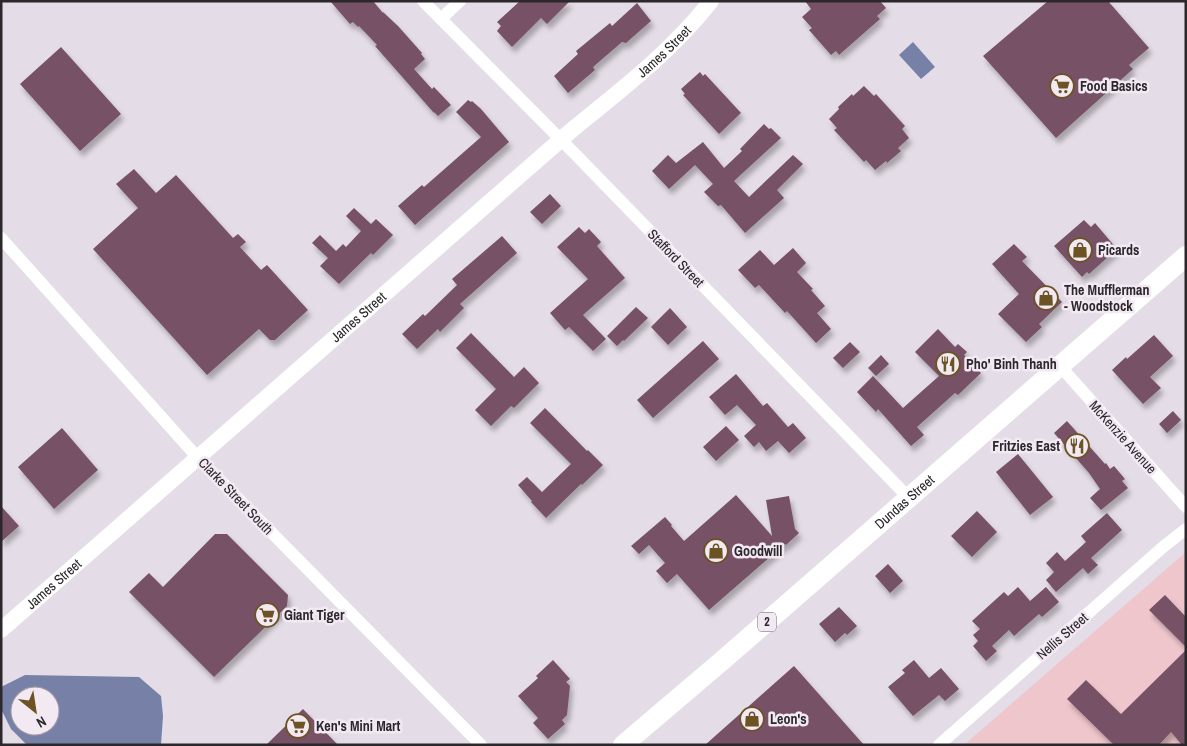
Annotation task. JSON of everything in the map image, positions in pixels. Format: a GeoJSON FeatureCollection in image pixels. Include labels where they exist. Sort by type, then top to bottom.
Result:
{"type":"FeatureCollection","features":[{"type":"Feature","properties":{"kind":"main road","name":"Dundas Street"},"geometry":{"type":"LineString","coordinates":[[623,745],[1186,256]]}},
{"type":"Feature","properties":{"kind":"street","name":"Stafford Street"},"geometry":{"type":"LineString","coordinates":[[423,1],[909,498]]}},
{"type":"Feature","properties":{"kind":"street"},"geometry":{"type":"LineString","coordinates":[[441,19],[460,1]]}},
{"type":"Feature","properties":{"kind":"street","name":"James Street"},"geometry":{"type":"LineString","coordinates":[[1,630],[561,140],[630,82],[682,35],[712,1]]}},
{"type":"Feature","properties":{"kind":"street","name":"Clarke Street South"},"geometry":{"type":"LineString","coordinates":[[1,238],[198,458],[480,745]]}},
{"type":"Feature","properties":{"kind":"street","name":"McKenzie Avenue"},"geometry":{"type":"LineString","coordinates":[[1060,366],[1186,508]]}},
{"type":"Feature","properties":{"kind":"street","name":"Nellis Street"},"geometry":{"type":"LineString","coordinates":[[939,745],[1157,552],[1186,529]]}},
{"type":"Feature","properties":{"kind":"shaded area"},"geometry":{"type":"Polygon","coordinates":[[[1186,552],[1186,745],[964,745],[1186,552]]]}},
{"type":"Feature","properties":{"kind":"water"},"geometry":{"type":"Polygon","coordinates":[[[913,42],[935,67],[921,79],[899,55],[913,42]]]}},
{"type":"Feature","properties":{"kind":"water"},"geometry":{"type":"Polygon","coordinates":[[[25,675],[139,677],[161,696],[163,716],[161,745],[27,745],[18,736],[60,736],[60,686],[10,686],[10,727],[1,709],[1,687],[25,675]]]}},
{"type":"Feature","properties":{"kind":"building"},"geometry":{"type":"Polygon","coordinates":[[[330,1],[373,1],[422,53],[425,59],[414,69],[432,89],[434,87],[451,105],[438,116],[434,113],[375,46],[377,45],[359,26],[353,22],[350,24],[330,1]]]}},
{"type":"Feature","properties":{"kind":"building"},"geometry":{"type":"Polygon","coordinates":[[[520,1],[570,1],[547,24],[541,18],[512,47],[497,31],[501,26],[497,22],[520,1]]]}},
{"type":"Feature","properties":{"kind":"building"},"geometry":{"type":"Polygon","coordinates":[[[805,1],[880,1],[886,8],[877,16],[880,19],[839,55],[836,51],[831,55],[809,30],[812,28],[802,17],[811,9],[805,1]]]}},
{"type":"Feature","properties":{"kind":"building","name":"Food Basics"},"geometry":{"type":"Polygon","coordinates":[[[1048,1],[1108,1],[1149,48],[1129,65],[1133,69],[1056,138],[983,56],[1048,1]]]}},
{"type":"Feature","properties":{"kind":"building"},"geometry":{"type":"Polygon","coordinates":[[[637,3],[651,21],[626,43],[622,42],[593,67],[595,70],[568,93],[554,76],[578,54],[576,51],[610,23],[612,26],[637,3]]]}},
{"type":"Feature","properties":{"kind":"building"},"geometry":{"type":"Polygon","coordinates":[[[61,47],[121,114],[80,151],[20,84],[61,47]]]}},
{"type":"Feature","properties":{"kind":"building"},"geometry":{"type":"Polygon","coordinates":[[[700,72],[703,76],[705,74],[741,113],[719,134],[683,95],[685,94],[681,89],[700,72]]]}},
{"type":"Feature","properties":{"kind":"building"},"geometry":{"type":"Polygon","coordinates":[[[864,86],[874,96],[876,94],[905,126],[902,129],[909,138],[898,148],[901,151],[875,170],[866,160],[864,162],[834,130],[837,128],[829,119],[839,109],[838,107],[864,86]]]}},
{"type":"Feature","properties":{"kind":"building"},"geometry":{"type":"Polygon","coordinates":[[[468,100],[481,109],[509,142],[415,225],[398,206],[422,185],[424,187],[481,137],[456,112],[468,100]]]}},
{"type":"Feature","properties":{"kind":"building"},"geometry":{"type":"Polygon","coordinates":[[[764,124],[781,138],[734,181],[749,197],[793,155],[803,164],[777,190],[784,198],[745,233],[721,205],[718,206],[704,192],[713,184],[695,165],[669,189],[652,171],[668,155],[676,163],[703,142],[724,168],[742,151],[740,149],[764,124]]]}},
{"type":"Feature","properties":{"kind":"building"},"geometry":{"type":"Polygon","coordinates":[[[134,169],[156,193],[176,175],[233,238],[238,234],[246,242],[240,247],[261,270],[267,265],[308,310],[275,340],[270,340],[259,329],[207,375],[93,249],[138,208],[116,184],[134,169]]]}},
{"type":"Feature","properties":{"kind":"building"},"geometry":{"type":"Polygon","coordinates":[[[550,194],[561,206],[542,224],[530,212],[550,194]]]}},
{"type":"Feature","properties":{"kind":"building"},"geometry":{"type":"Polygon","coordinates":[[[354,208],[371,224],[376,219],[393,235],[339,284],[320,266],[328,258],[312,243],[320,235],[336,251],[343,244],[346,247],[361,231],[346,216],[354,208]]]}},
{"type":"Feature","properties":{"kind":"building"},"geometry":{"type":"Polygon","coordinates":[[[1084,220],[1091,227],[1095,223],[1117,249],[1089,274],[1087,272],[1082,277],[1054,246],[1084,220]]]}},
{"type":"Feature","properties":{"kind":"building"},"geometry":{"type":"Polygon","coordinates":[[[579,227],[585,233],[589,229],[601,242],[597,246],[625,278],[583,315],[606,339],[593,351],[569,327],[565,330],[550,313],[588,279],[557,247],[579,227]]]}},
{"type":"Feature","properties":{"kind":"building"},"geometry":{"type":"Polygon","coordinates":[[[502,236],[517,253],[460,304],[464,308],[440,332],[438,329],[417,349],[402,334],[423,314],[425,316],[457,285],[452,279],[502,236]]]}},
{"type":"Feature","properties":{"kind":"building"},"geometry":{"type":"Polygon","coordinates":[[[1014,244],[1027,257],[1022,261],[1062,302],[1039,324],[1042,327],[1026,342],[998,314],[1019,294],[992,264],[1014,244]]]}},
{"type":"Feature","properties":{"kind":"building"},"geometry":{"type":"Polygon","coordinates":[[[793,248],[806,263],[797,272],[813,289],[811,290],[825,306],[817,313],[831,329],[816,343],[787,311],[785,313],[759,285],[755,288],[738,270],[760,250],[774,265],[793,248]]]}},
{"type":"Feature","properties":{"kind":"building"},"geometry":{"type":"Polygon","coordinates":[[[636,307],[648,318],[617,346],[607,336],[636,307]]]}},
{"type":"Feature","properties":{"kind":"building"},"geometry":{"type":"Polygon","coordinates":[[[670,308],[687,327],[668,345],[651,327],[670,308]]]}},
{"type":"Feature","properties":{"kind":"building"},"geometry":{"type":"Polygon","coordinates":[[[938,329],[955,347],[958,344],[967,352],[964,355],[981,373],[958,395],[955,393],[917,427],[924,435],[911,446],[878,409],[876,412],[857,392],[873,376],[903,408],[939,376],[915,352],[938,329]]]}},
{"type":"Feature","properties":{"kind":"building"},"geometry":{"type":"Polygon","coordinates":[[[471,333],[514,377],[524,367],[539,383],[514,408],[511,406],[491,426],[475,410],[496,389],[456,348],[471,333]]]}},
{"type":"Feature","properties":{"kind":"building"},"geometry":{"type":"Polygon","coordinates":[[[1154,335],[1173,356],[1150,377],[1161,388],[1143,404],[1112,370],[1154,335]]]}},
{"type":"Feature","properties":{"kind":"building"},"geometry":{"type":"Polygon","coordinates":[[[703,341],[719,359],[653,418],[637,400],[703,341]]]}},
{"type":"Feature","properties":{"kind":"building"},"geometry":{"type":"Polygon","coordinates":[[[850,342],[860,352],[843,368],[833,358],[850,342]]]}},
{"type":"Feature","properties":{"kind":"building"},"geometry":{"type":"Polygon","coordinates":[[[881,355],[889,364],[876,376],[868,368],[881,355]]]}},
{"type":"Feature","properties":{"kind":"building"},"geometry":{"type":"Polygon","coordinates":[[[736,374],[763,406],[767,403],[788,427],[793,423],[806,438],[789,453],[778,441],[766,451],[759,442],[754,447],[744,436],[756,425],[737,405],[725,415],[709,397],[736,374]]]}},
{"type":"Feature","properties":{"kind":"building"},"geometry":{"type":"Polygon","coordinates":[[[545,408],[603,465],[546,518],[518,485],[527,477],[542,492],[571,464],[530,423],[545,408]]]}},
{"type":"Feature","properties":{"kind":"building"},"geometry":{"type":"Polygon","coordinates":[[[1173,411],[1181,420],[1167,433],[1159,424],[1173,411]]]}},
{"type":"Feature","properties":{"kind":"building"},"geometry":{"type":"Polygon","coordinates":[[[1067,421],[1110,469],[1114,466],[1125,479],[1122,481],[1128,488],[1101,510],[1090,498],[1100,489],[1089,473],[1054,433],[1067,421]]]}},
{"type":"Feature","properties":{"kind":"building"},"geometry":{"type":"Polygon","coordinates":[[[726,426],[739,440],[716,461],[703,447],[726,426]]]}},
{"type":"Feature","properties":{"kind":"building"},"geometry":{"type":"Polygon","coordinates":[[[62,428],[98,470],[54,509],[18,467],[62,428]]]}},
{"type":"Feature","properties":{"kind":"building"},"geometry":{"type":"Polygon","coordinates":[[[1018,454],[1053,497],[1030,515],[996,472],[1018,454]]]}},
{"type":"Feature","properties":{"kind":"building","name":"Goodwill"},"geometry":{"type":"Polygon","coordinates":[[[736,495],[772,536],[766,500],[789,496],[795,529],[799,533],[709,610],[677,574],[667,583],[656,571],[665,563],[649,545],[639,554],[631,546],[665,517],[684,541],[736,495]]]}},
{"type":"Feature","properties":{"kind":"building"},"geometry":{"type":"Polygon","coordinates":[[[1,506],[19,526],[1,542],[1,506]]]}},
{"type":"Feature","properties":{"kind":"building"},"geometry":{"type":"Polygon","coordinates":[[[977,511],[997,532],[972,557],[951,536],[977,511]]]}},
{"type":"Feature","properties":{"kind":"building"},"geometry":{"type":"Polygon","coordinates":[[[1107,513],[1122,530],[1091,558],[1098,565],[1088,574],[1083,568],[1056,592],[1046,580],[1054,572],[1046,563],[1057,552],[1065,561],[1086,542],[1081,536],[1107,513]]]}},
{"type":"Feature","properties":{"kind":"building"},"geometry":{"type":"Polygon","coordinates":[[[215,534],[227,534],[288,595],[287,606],[214,677],[129,592],[149,573],[163,587],[215,534]]]}},
{"type":"Feature","properties":{"kind":"building"},"geometry":{"type":"Polygon","coordinates":[[[888,564],[903,581],[890,593],[875,576],[888,564]]]}},
{"type":"Feature","properties":{"kind":"building"},"geometry":{"type":"Polygon","coordinates":[[[1018,587],[1030,601],[1046,587],[1059,602],[1042,617],[1039,614],[1014,636],[1009,630],[992,646],[997,651],[986,661],[973,646],[978,641],[973,635],[980,629],[972,621],[1004,592],[1008,596],[1018,587]]]}},
{"type":"Feature","properties":{"kind":"building"},"geometry":{"type":"Polygon","coordinates":[[[1165,595],[1186,617],[1186,647],[1149,610],[1165,595]]]}},
{"type":"Feature","properties":{"kind":"building"},"geometry":{"type":"Polygon","coordinates":[[[839,607],[857,626],[835,642],[819,624],[839,607]]]}},
{"type":"Feature","properties":{"kind":"building"},"geometry":{"type":"Polygon","coordinates":[[[1186,650],[1186,745],[1182,745],[1171,732],[1159,745],[1114,745],[1067,699],[1086,680],[1121,714],[1186,650]]]}},
{"type":"Feature","properties":{"kind":"building"},"geometry":{"type":"Polygon","coordinates":[[[553,660],[570,679],[566,682],[570,686],[567,715],[562,720],[565,724],[548,739],[533,723],[538,718],[518,696],[538,678],[536,676],[553,660]]]}},
{"type":"Feature","properties":{"kind":"building"},"geometry":{"type":"Polygon","coordinates":[[[914,660],[929,678],[941,668],[959,689],[945,701],[939,695],[913,716],[888,687],[905,673],[902,670],[914,660]]]}},
{"type":"Feature","properties":{"kind":"building"},"geometry":{"type":"Polygon","coordinates":[[[794,666],[864,745],[705,745],[794,666]]]}},
{"type":"Feature","properties":{"kind":"building"},"geometry":{"type":"Polygon","coordinates":[[[303,709],[338,745],[266,745],[303,709]]]}},
{"type":"Feature","properties":{"kind":"place","name":"Food Basics"},"geometry":{"type":"Point","coordinates":[1062,86]}},
{"type":"Feature","properties":{"kind":"place","name":"Picards"},"geometry":{"type":"Point","coordinates":[1080,250]}},
{"type":"Feature","properties":{"kind":"place","name":"The Mufflerman - Woodstock"},"geometry":{"type":"Point","coordinates":[1046,298]}},
{"type":"Feature","properties":{"kind":"place","name":"Pho' Binh Thanh"},"geometry":{"type":"Point","coordinates":[948,364]}},
{"type":"Feature","properties":{"kind":"place","name":"Fritzies East"},"geometry":{"type":"Point","coordinates":[1077,446]}},
{"type":"Feature","properties":{"kind":"place","name":"Goodwill"},"geometry":{"type":"Point","coordinates":[716,551]}},
{"type":"Feature","properties":{"kind":"place","name":"Giant Tiger"},"geometry":{"type":"Point","coordinates":[267,615]}},
{"type":"Feature","properties":{"kind":"place","name":"Leon's"},"geometry":{"type":"Point","coordinates":[752,719]}},
{"type":"Feature","properties":{"kind":"place","name":"Ken's Mini Mart"},"geometry":{"type":"Point","coordinates":[298,726]}}]}
